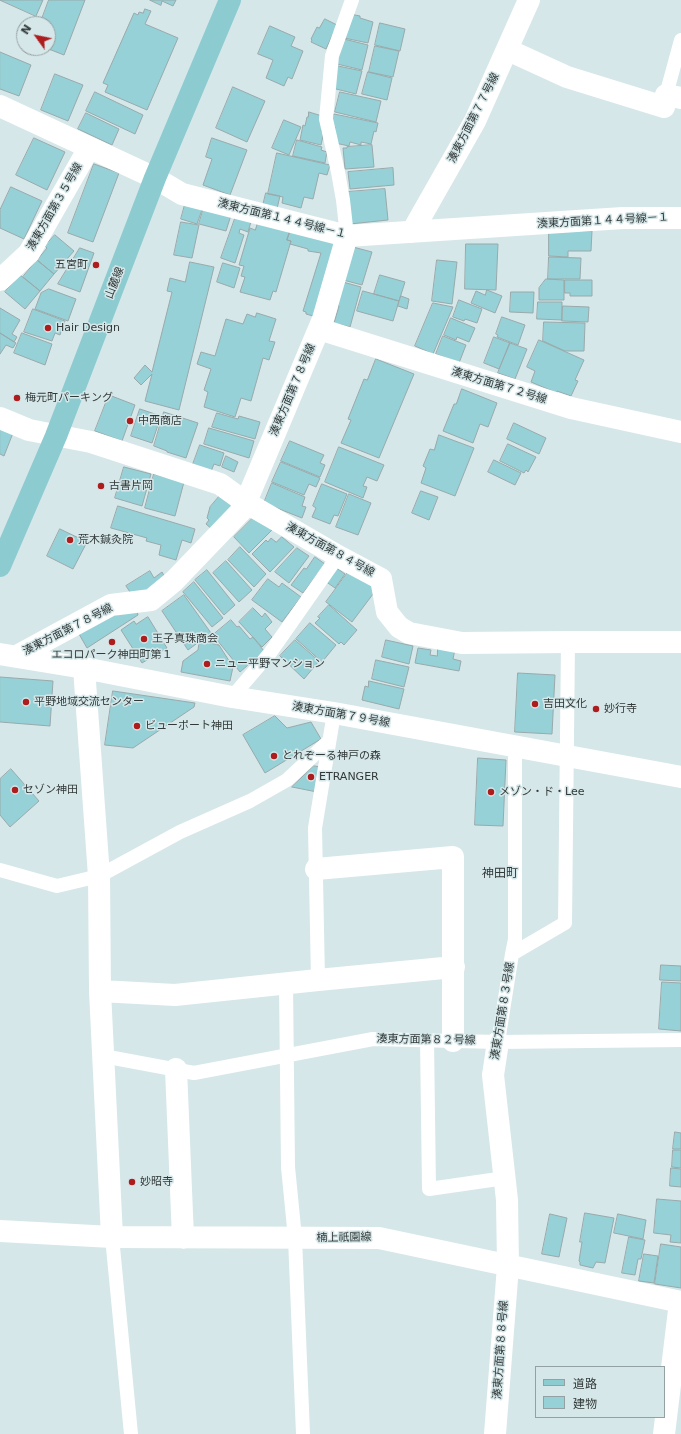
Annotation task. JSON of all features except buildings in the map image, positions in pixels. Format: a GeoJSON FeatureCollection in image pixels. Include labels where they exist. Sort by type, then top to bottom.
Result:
{"type":"FeatureCollection","features":[{"type":"Feature","properties":{"kind":"main road","name":"山麓線"},"geometry":{"type":"LineString","coordinates":[[0,566],[56,436],[155,178],[230,0]]}},
{"type":"Feature","properties":{"kind":"street","name":"湊東方面第７７号線"},"geometry":{"type":"LineString","coordinates":[[412,232],[475,121],[529,0]]}},
{"type":"Feature","properties":{"kind":"street"},"geometry":{"type":"LineString","coordinates":[[508,50],[567,77],[664,107],[674,96]]}},
{"type":"Feature","properties":{"kind":"street","name":"湊東方面第１４４号線－１"},"geometry":{"type":"LineString","coordinates":[[0,106],[155,178],[182,194],[347,236],[623,218],[681,218]]}},
{"type":"Feature","properties":{"kind":"street","name":"湊東方面第３５号線"},"geometry":{"type":"LineString","coordinates":[[0,280],[29,253],[90,148]]}},
{"type":"Feature","properties":{"kind":"street","name":"湊東方面第７８号線"},"geometry":{"type":"LineString","coordinates":[[8,655],[111,606],[151,600],[174,581],[243,509],[319,329],[347,236]]}},
{"type":"Feature","properties":{"kind":"street","name":"湊東方面第７２号線"},"geometry":{"type":"LineString","coordinates":[[319,329],[571,408],[681,432]]}},
{"type":"Feature","properties":{"kind":"street","name":"湊東方面第８４号線"},"geometry":{"type":"LineString","coordinates":[[0,418],[29,430],[91,442],[220,484],[245,502],[381,579],[387,612],[399,627],[410,633],[462,643],[681,642]]}},
{"type":"Feature","properties":{"kind":"street","name":"湊東方面第７９号線"},"geometry":{"type":"LineString","coordinates":[[8,655],[84,668],[232,697],[334,713],[681,777]]}},
{"type":"Feature","properties":{"kind":"street"},"geometry":{"type":"LineString","coordinates":[[84,668],[99,876],[100,991],[112,1237]]}},
{"type":"Feature","properties":{"kind":"street"},"geometry":{"type":"LineString","coordinates":[[316,869],[453,857],[453,1041]]}},
{"type":"Feature","properties":{"kind":"street"},"geometry":{"type":"LineString","coordinates":[[100,991],[175,996],[454,967]]}},
{"type":"Feature","properties":{"kind":"street","name":"湊東方面第８３号線"},"geometry":{"type":"LineString","coordinates":[[498,1042],[493,1075],[507,1200],[508,1266]]}},
{"type":"Feature","properties":{"kind":"street"},"geometry":{"type":"LineString","coordinates":[[176,1069],[183,1238]]}},
{"type":"Feature","properties":{"kind":"street","name":"楠上祇園線"},"geometry":{"type":"LineString","coordinates":[[0,1231],[112,1237],[379,1238],[680,1302]]}},
{"type":"Feature","properties":{"kind":"street","name":"湊東方面第８８号線"},"geometry":{"type":"LineString","coordinates":[[495,1434],[508,1266]]}},
{"type":"Feature","properties":{"kind":"street"},"geometry":{"type":"LineString","coordinates":[[664,1434],[680,1302]]}},
{"type":"Feature","properties":{"kind":"lane","name":"湊東方面第７８号線"},"geometry":{"type":"LineString","coordinates":[[347,236],[340,179],[326,119],[332,56],[352,0]]}},
{"type":"Feature","properties":{"kind":"lane"},"geometry":{"type":"LineString","coordinates":[[674,96],[681,40]]}},
{"type":"Feature","properties":{"kind":"lane"},"geometry":{"type":"LineString","coordinates":[[232,697],[270,653],[338,556]]}},
{"type":"Feature","properties":{"kind":"lane","name":"湊東方面第８３号線"},"geometry":{"type":"LineString","coordinates":[[498,1042],[512,954],[565,923],[568,642]]}},
{"type":"Feature","properties":{"kind":"lane"},"geometry":{"type":"LineString","coordinates":[[318,980],[315,828],[334,713]]}},
{"type":"Feature","properties":{"kind":"lane"},"geometry":{"type":"LineString","coordinates":[[0,870],[57,886],[99,876],[180,832],[250,801],[287,780],[329,741]]}},
{"type":"Feature","properties":{"kind":"lane"},"geometry":{"type":"LineString","coordinates":[[512,954],[515,939],[515,746]]}},
{"type":"Feature","properties":{"kind":"lane"},"geometry":{"type":"LineString","coordinates":[[286,984],[288,1167],[295,1238],[303,1434]]}},
{"type":"Feature","properties":{"kind":"lane","name":"湊東方面第８２号線"},"geometry":{"type":"LineString","coordinates":[[103,1056],[194,1073],[373,1039],[498,1042],[681,1040]]}},
{"type":"Feature","properties":{"kind":"lane"},"geometry":{"type":"LineString","coordinates":[[427,1040],[429,1189],[505,1178]]}},
{"type":"Feature","properties":{"kind":"lane"},"geometry":{"type":"LineString","coordinates":[[112,1237],[132,1434]]}},
{"type":"Feature","properties":{"kind":"place","name":"五宮町"},"geometry":{"type":"Point","coordinates":[96,265]}},
{"type":"Feature","properties":{"kind":"place","name":"Hair Design"},"geometry":{"type":"Point","coordinates":[48,328]}},
{"type":"Feature","properties":{"kind":"place","name":"梅元町パーキング"},"geometry":{"type":"Point","coordinates":[17,398]}},
{"type":"Feature","properties":{"kind":"place","name":"中西商店"},"geometry":{"type":"Point","coordinates":[130,421]}},
{"type":"Feature","properties":{"kind":"place","name":"古書片岡"},"geometry":{"type":"Point","coordinates":[101,486]}},
{"type":"Feature","properties":{"kind":"place","name":"荒木鍼灸院"},"geometry":{"type":"Point","coordinates":[70,540]}},
{"type":"Feature","properties":{"kind":"place","name":"王子真珠商会"},"geometry":{"type":"Point","coordinates":[144,639]}},
{"type":"Feature","properties":{"kind":"place","name":"エコロパーク神田町第１"},"geometry":{"type":"Point","coordinates":[112,642]}},
{"type":"Feature","properties":{"kind":"place","name":"ニュー平野マンション"},"geometry":{"type":"Point","coordinates":[207,664]}},
{"type":"Feature","properties":{"kind":"place","name":"平野地域交流センター"},"geometry":{"type":"Point","coordinates":[26,702]}},
{"type":"Feature","properties":{"kind":"place","name":"吉田文化"},"geometry":{"type":"Point","coordinates":[535,704]}},
{"type":"Feature","properties":{"kind":"place","name":"妙行寺"},"geometry":{"type":"Point","coordinates":[596,709]}},
{"type":"Feature","properties":{"kind":"place","name":"ビューポート神田"},"geometry":{"type":"Point","coordinates":[137,726]}},
{"type":"Feature","properties":{"kind":"place","name":"とれぞーる神戸の森"},"geometry":{"type":"Point","coordinates":[274,756]}},
{"type":"Feature","properties":{"kind":"place","name":"ETRANGER"},"geometry":{"type":"Point","coordinates":[311,777]}},
{"type":"Feature","properties":{"kind":"place","name":"セゾン神田"},"geometry":{"type":"Point","coordinates":[15,790]}},
{"type":"Feature","properties":{"kind":"place","name":"メゾン・ド・Lee"},"geometry":{"type":"Point","coordinates":[491,792]}},
{"type":"Feature","properties":{"kind":"place","name":"妙昭寺"},"geometry":{"type":"Point","coordinates":[132,1182]}},
{"type":"Feature","properties":{"kind":"district","name":"神田町"},"geometry":{"type":"Point","coordinates":[500,874]}}]}
